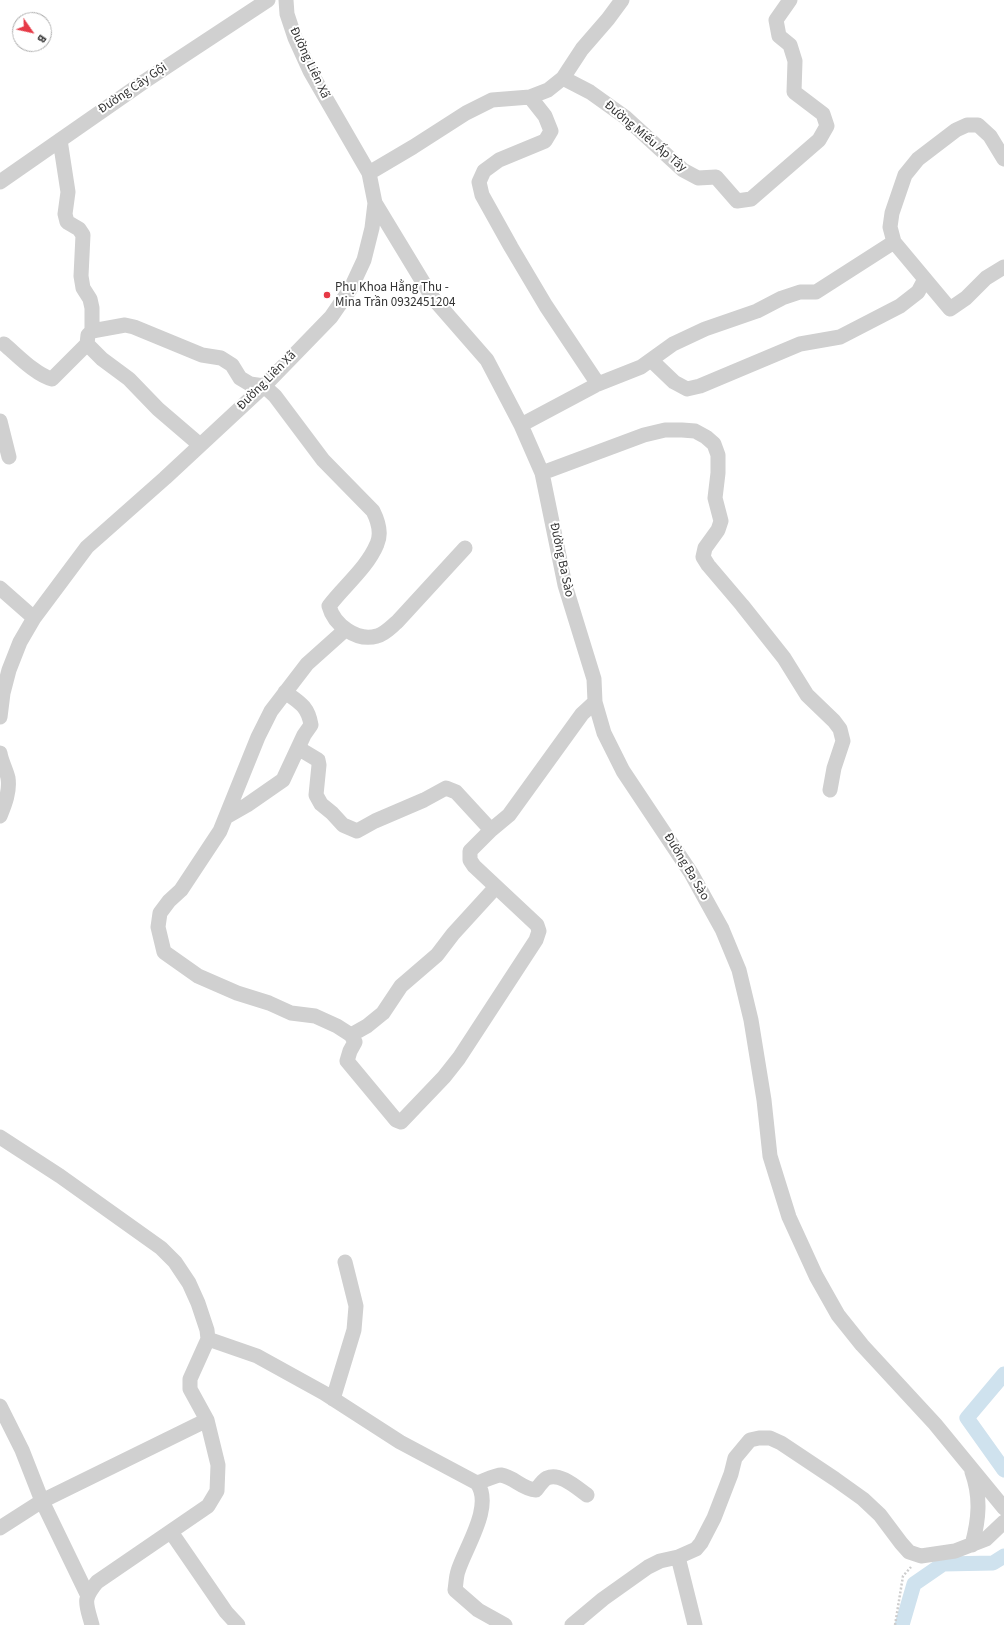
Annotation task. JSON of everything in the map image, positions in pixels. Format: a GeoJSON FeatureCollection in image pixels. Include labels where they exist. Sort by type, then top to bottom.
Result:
{"type":"FeatureCollection","features":[{"type":"Feature","properties":{"kind":"street","name":"Đường Cây Gội"},"geometry":{"type":"LineString","coordinates":[[0,182],[145,81],[268,0]]}},
{"type":"Feature","properties":{"kind":"street","name":"Đường Liên Xã"},"geometry":{"type":"LineString","coordinates":[[0,717],[3,693],[9,670],[20,642],[34,618],[87,547],[264,386],[331,317],[351,288],[364,260],[372,228],[375,203],[369,172],[310,72],[294,38],[286,0]]}},
{"type":"Feature","properties":{"kind":"street"},"geometry":{"type":"LineString","coordinates":[[369,172],[413,147],[466,113],[492,100],[530,97],[548,90],[563,78],[582,49],[622,0]]}},
{"type":"Feature","properties":{"kind":"street","name":"Đường Miếu Ấp Tây"},"geometry":{"type":"LineString","coordinates":[[563,78],[590,92],[625,118],[683,170],[698,178],[716,177],[737,201],[751,199],[819,140],[827,126],[823,114],[794,92],[795,61],[790,46],[779,36],[776,20],[790,0]]}},
{"type":"Feature","properties":{"kind":"street"},"geometry":{"type":"LineString","coordinates":[[530,97],[545,116],[551,131],[545,141],[499,160],[484,171],[479,182],[482,195],[546,306],[598,384]]}},
{"type":"Feature","properties":{"kind":"street"},"geometry":{"type":"LineString","coordinates":[[1004,159],[990,136],[978,125],[967,125],[956,130],[940,140],[918,159],[905,175],[892,213],[890,227],[894,242],[950,309],[966,298],[986,278],[1004,267]]}},
{"type":"Feature","properties":{"kind":"street"},"geometry":{"type":"LineString","coordinates":[[60,140],[68,192],[65,214],[67,222],[79,229],[83,235],[81,276],[83,288],[90,300],[92,308],[89,338],[102,359],[129,379],[158,409],[200,445]]}},
{"type":"Feature","properties":{"kind":"street","name":"Đường Ba Sào"},"geometry":{"type":"LineString","coordinates":[[375,203],[432,298],[487,360],[521,425],[542,473],[566,585],[594,679],[595,702],[604,732],[623,771],[691,873],[722,929],[739,970],[751,1020],[764,1100],[770,1156],[789,1217],[816,1276],[838,1315],[862,1346],[935,1424],[1004,1508]]}},
{"type":"Feature","properties":{"kind":"street"},"geometry":{"type":"LineString","coordinates":[[521,425],[598,384],[641,367],[673,344],[705,329],[757,311],[782,298],[800,292],[816,292],[894,242]]}},
{"type":"Feature","properties":{"kind":"street"},"geometry":{"type":"LineString","coordinates":[[651,360],[674,382],[687,389],[700,386],[800,344],[840,337],[900,306],[918,292],[925,279]]}},
{"type":"Feature","properties":{"kind":"street"},"geometry":{"type":"LineString","coordinates":[[4,344],[28,364],[48,378],[52,379],[89,338],[125,325],[142,329],[163,340],[202,354],[221,358],[232,365],[240,378],[250,384],[264,386],[275,396],[323,460],[373,511],[378,520],[379,534],[377,544],[367,560],[329,606],[331,614],[345,630],[367,638],[378,636],[386,631],[397,622],[465,548]]}},
{"type":"Feature","properties":{"kind":"street"},"geometry":{"type":"LineString","coordinates":[[0,420],[9,457]]}},
{"type":"Feature","properties":{"kind":"street"},"geometry":{"type":"LineString","coordinates":[[542,473],[644,435],[665,430],[695,431],[706,437],[714,444],[718,454],[718,473],[715,498],[721,521],[718,530],[705,548],[703,557],[708,566],[742,605],[784,658],[807,695],[834,721],[840,729],[842,741],[834,768],[830,790]]}},
{"type":"Feature","properties":{"kind":"street"},"geometry":{"type":"LineString","coordinates":[[0,588],[34,618]]}},
{"type":"Feature","properties":{"kind":"street"},"geometry":{"type":"LineString","coordinates":[[345,630],[308,664],[284,692],[271,711],[258,737],[220,830],[181,890],[169,901],[160,913],[158,927],[164,952],[198,976],[237,993],[268,1003],[291,1013],[315,1016],[337,1026],[351,1035],[354,1042],[347,1061],[396,1120],[401,1122],[444,1077],[458,1058],[536,940],[539,931],[537,926],[495,888],[474,866],[470,860],[470,851],[509,815],[582,714],[595,702]]}},
{"type":"Feature","properties":{"kind":"street"},"geometry":{"type":"LineString","coordinates":[[226,817],[247,805],[282,780],[311,725],[309,713],[301,703],[284,692]]}},
{"type":"Feature","properties":{"kind":"street"},"geometry":{"type":"LineString","coordinates":[[298,748],[318,760],[319,765],[316,795],[321,804],[343,825],[357,831],[375,821],[424,800],[446,788],[456,792],[491,830]]}},
{"type":"Feature","properties":{"kind":"street"},"geometry":{"type":"LineString","coordinates":[[0,816],[7,798],[9,787],[8,777],[1,761]]}},
{"type":"Feature","properties":{"kind":"street"},"geometry":{"type":"LineString","coordinates":[[351,1035],[367,1026],[383,1012],[401,986],[437,955],[453,934],[495,888]]}},
{"type":"Feature","properties":{"kind":"street"},"geometry":{"type":"LineString","coordinates":[[0,1137],[60,1176],[161,1248],[175,1262],[189,1283],[205,1323],[208,1339],[190,1379],[190,1389],[207,1420],[218,1465],[217,1491],[208,1506],[97,1582],[87,1594]]}},
{"type":"Feature","properties":{"kind":"street"},"geometry":{"type":"LineString","coordinates":[[333,1399],[354,1330],[356,1306],[345,1262]]}},
{"type":"Feature","properties":{"kind":"street"},"geometry":{"type":"LineString","coordinates":[[208,1339],[257,1356],[333,1399],[400,1442],[477,1483],[480,1487],[483,1502],[480,1514],[458,1571],[455,1590],[478,1610],[505,1625]]}},
{"type":"Feature","properties":{"kind":"street"},"geometry":{"type":"LineString","coordinates":[[0,1406],[22,1450],[42,1501],[87,1594],[86,1604],[92,1625]]}},
{"type":"Feature","properties":{"kind":"street"},"geometry":{"type":"LineString","coordinates":[[0,1528],[42,1501],[207,1420]]}},
{"type":"Feature","properties":{"kind":"street"},"geometry":{"type":"LineString","coordinates":[[572,1625],[603,1599],[648,1567],[660,1561],[678,1557],[696,1549],[705,1537],[731,1474],[735,1458],[750,1440],[770,1438],[781,1443],[863,1499],[880,1515],[900,1543],[909,1552],[921,1556],[955,1551],[972,1545],[986,1539],[1004,1522]]}},
{"type":"Feature","properties":{"kind":"street"},"geometry":{"type":"LineString","coordinates":[[970,1465],[977,1485],[979,1504],[977,1525],[972,1545]]}},
{"type":"Feature","properties":{"kind":"street"},"geometry":{"type":"LineString","coordinates":[[477,1483],[500,1475],[510,1478],[528,1489],[536,1490],[545,1479],[552,1477],[563,1479],[587,1495]]}},
{"type":"Feature","properties":{"kind":"street"},"geometry":{"type":"LineString","coordinates":[[171,1532],[226,1612],[238,1625]]}},
{"type":"Feature","properties":{"kind":"street"},"geometry":{"type":"LineString","coordinates":[[678,1557],[695,1625]]}},
{"type":"Feature","properties":{"kind":"path"},"geometry":{"type":"LineString","coordinates":[[895,1625],[903,1576],[921,1556]]}},
{"type":"Feature","properties":{"kind":"waterway"},"geometry":{"type":"LineString","coordinates":[[1004,1374],[967,1418],[1004,1470]]}},
{"type":"Feature","properties":{"kind":"waterway"},"geometry":{"type":"LineString","coordinates":[[902,1625],[914,1584],[943,1564],[993,1563],[1004,1556]]}},
{"type":"Feature","properties":{"kind":"place","name":"Phụ Khoa Hằng Thu - Mina Trần 0932451204"},"geometry":{"type":"Point","coordinates":[327,295]}}]}
